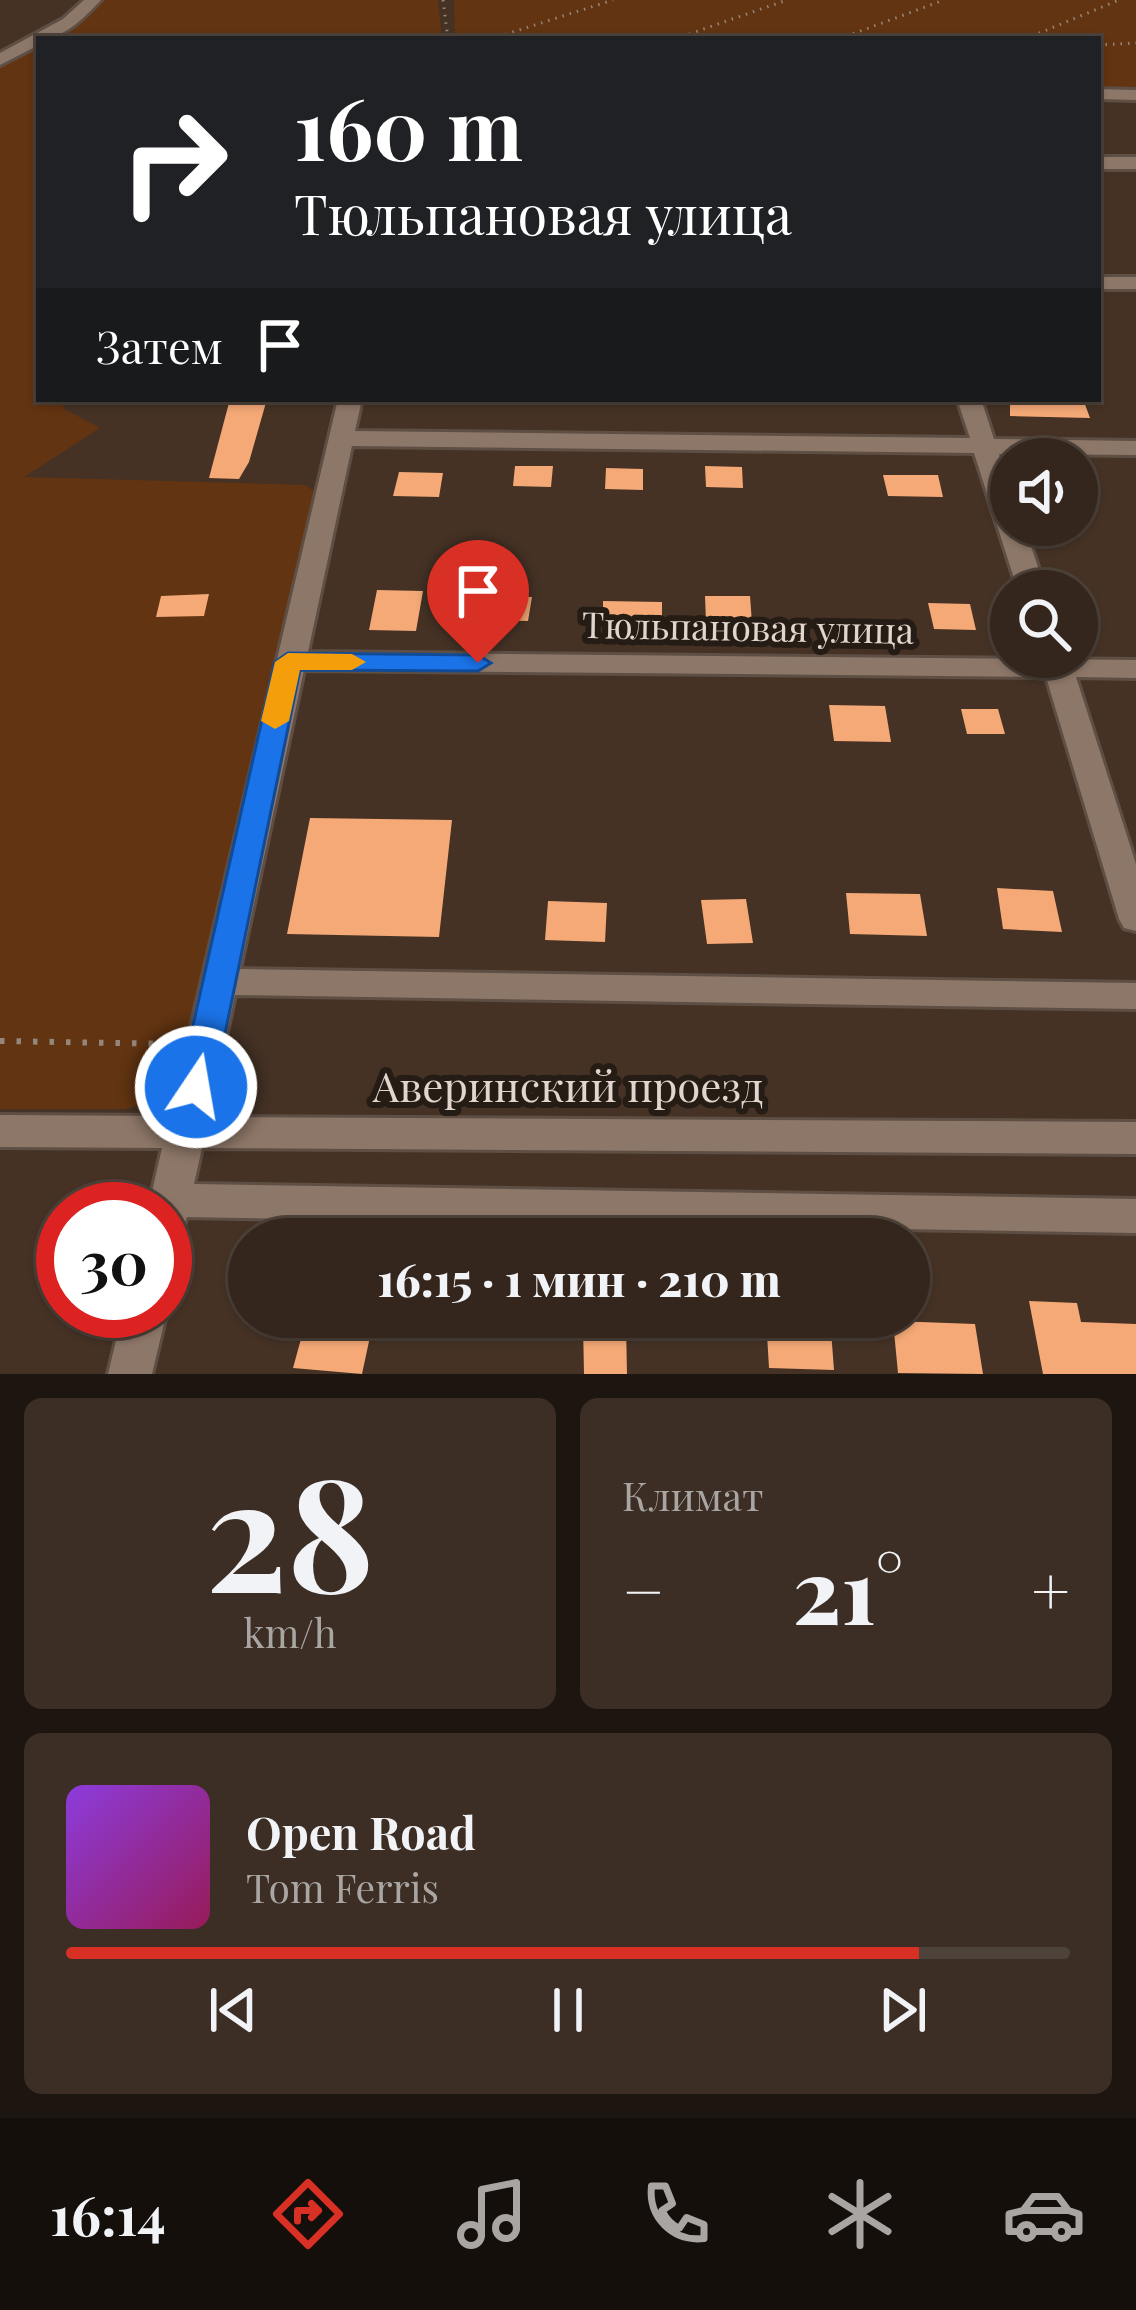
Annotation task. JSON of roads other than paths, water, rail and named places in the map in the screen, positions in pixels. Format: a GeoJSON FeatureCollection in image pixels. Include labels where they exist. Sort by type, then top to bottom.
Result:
{"type":"FeatureCollection","features":[{"type":"Feature","properties":{"kind":"street"},"geometry":{"type":"LineString","coordinates":[[44,36],[69,22],[92,0]]}},
{"type":"Feature","properties":{"kind":"street"},"geometry":{"type":"LineString","coordinates":[[0,60],[36,40]]}},
{"type":"Feature","properties":{"kind":"street"},"geometry":{"type":"LineString","coordinates":[[0,42],[33,42]]}},
{"type":"Feature","properties":{"kind":"street"},"geometry":{"type":"LineString","coordinates":[[1101,94],[1136,95]]}},
{"type":"Feature","properties":{"kind":"street"},"geometry":{"type":"LineString","coordinates":[[1101,163],[1136,163]]}},
{"type":"Feature","properties":{"kind":"street"},"geometry":{"type":"LineString","coordinates":[[1101,283],[1136,283]]}},
{"type":"Feature","properties":{"kind":"street"},"geometry":{"type":"LineString","coordinates":[[175,1182],[349,402]]}},
{"type":"Feature","properties":{"kind":"street"},"geometry":{"type":"LineString","coordinates":[[970,402],[1026,570]]}},
{"type":"Feature","properties":{"kind":"street"},"geometry":{"type":"LineString","coordinates":[[342,438],[1136,448]]}},
{"type":"Feature","properties":{"kind":"street","name":"Тюльпановая улица"},"geometry":{"type":"LineString","coordinates":[[288,662],[990,663]]}},
{"type":"Feature","properties":{"kind":"street","name":"Тюльпановая улица"},"geometry":{"type":"LineString","coordinates":[[1098,666],[1136,669]]}},
{"type":"Feature","properties":{"kind":"street"},"geometry":{"type":"LineString","coordinates":[[1061,678],[1136,919]]}},
{"type":"Feature","properties":{"kind":"street"},"geometry":{"type":"LineString","coordinates":[[219,982],[1136,996]]}},
{"type":"Feature","properties":{"kind":"street","name":"Аверинский проезд"},"geometry":{"type":"LineString","coordinates":[[0,1131],[1136,1138]]}},
{"type":"Feature","properties":{"kind":"street"},"geometry":{"type":"LineString","coordinates":[[192,1212],[1136,1216]]}},
{"type":"Feature","properties":{"kind":"street"},"geometry":{"type":"LineString","coordinates":[[130,1374],[139,1338]]}}]}
